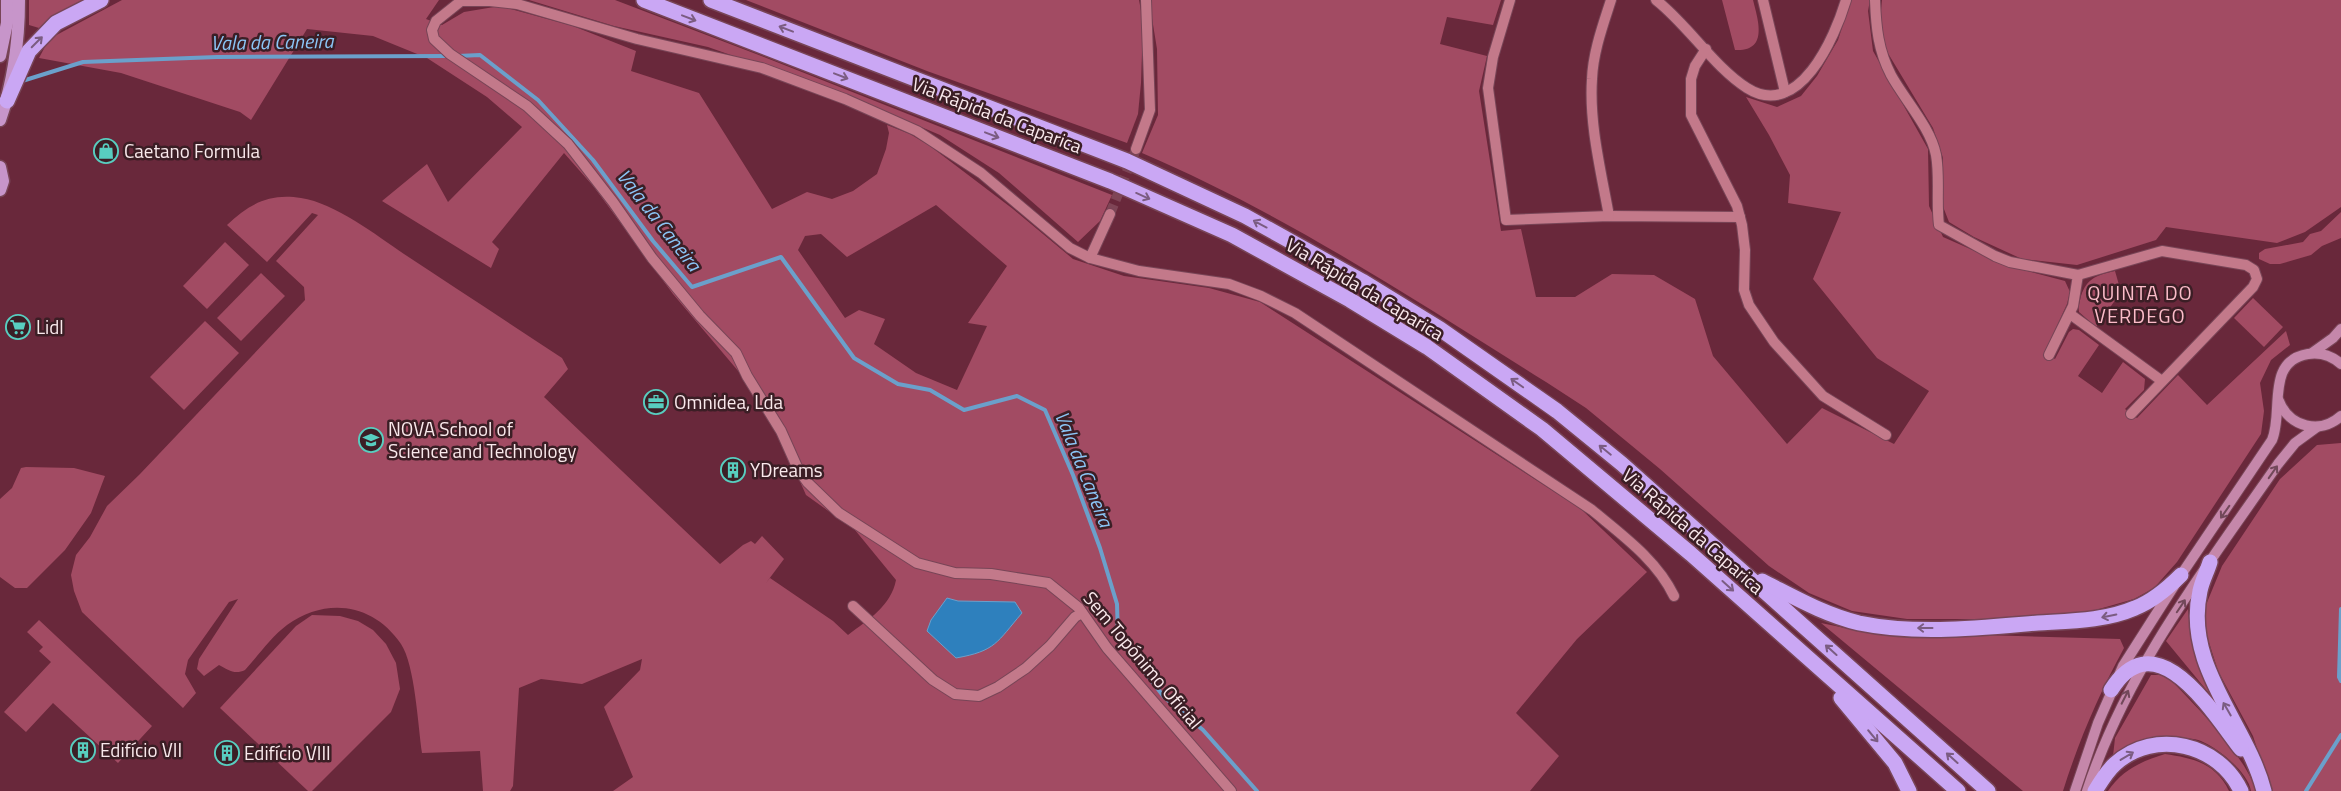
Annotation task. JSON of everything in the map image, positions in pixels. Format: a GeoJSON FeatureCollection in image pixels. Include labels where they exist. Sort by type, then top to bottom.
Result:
{"type":"FeatureCollection","features":[{"type":"Feature","properties":{"kind":"highway"},"geometry":{"type":"LineString","coordinates":[[7,101],[29,51],[56,23],[101,0]]}},
{"type":"Feature","properties":{"kind":"highway","name":"Via Rápida da Caparica"},"geometry":{"type":"LineString","coordinates":[[644,0],[1110,181],[1232,236],[1307,276],[1427,347],[1542,429],[1684,548],[1958,791]]}},
{"type":"Feature","properties":{"kind":"highway","name":"Via Rápida da Caparica"},"geometry":{"type":"LineString","coordinates":[[711,0],[1127,160],[1245,216],[1362,281],[1440,329],[1557,411],[1622,464],[1988,791]]}},
{"type":"Feature","properties":{"kind":"highway"},"geometry":{"type":"LineString","coordinates":[[2210,562],[2200,591],[2197,622],[2204,659],[2216,690],[2235,723],[2256,768],[2264,791]]}},
{"type":"Feature","properties":{"kind":"highway"},"geometry":{"type":"LineString","coordinates":[[1747,574],[1829,615],[1861,623],[1903,628],[1974,628],[2089,620],[2111,616],[2134,609],[2151,600],[2181,575]]}},
{"type":"Feature","properties":{"kind":"highway"},"geometry":{"type":"LineString","coordinates":[[1807,659],[1895,763],[1909,791]]}},
{"type":"Feature","properties":{"kind":"highway"},"geometry":{"type":"LineString","coordinates":[[2111,690],[2122,675],[2142,665],[2154,664],[2166,667],[2192,687],[2256,768]]}},
{"type":"Feature","properties":{"kind":"highway"},"geometry":{"type":"LineString","coordinates":[[2095,791],[2108,771],[2128,754],[2140,749],[2168,744],[2191,747],[2212,756],[2232,774],[2241,791]]}},
{"type":"Feature","properties":{"kind":"main road"},"geometry":{"type":"LineString","coordinates":[[0,56],[7,23],[7,0]]}},
{"type":"Feature","properties":{"kind":"main road"},"geometry":{"type":"LineString","coordinates":[[0,120],[7,101],[19,27],[20,0]]}},
{"type":"Feature","properties":{"kind":"main road"},"geometry":{"type":"LineString","coordinates":[[0,167],[3,181],[0,190]]}},
{"type":"Feature","properties":{"kind":"main road"},"geometry":{"type":"LineString","coordinates":[[2075,791],[2111,690],[2139,639],[2272,440],[2278,424],[2280,377],[2287,365],[2298,357],[2312,353],[2333,338],[2341,329]]}},
{"type":"Feature","properties":{"kind":"main road"},"geometry":{"type":"LineString","coordinates":[[2312,353],[2331,357],[2341,364]]}},
{"type":"Feature","properties":{"kind":"main road"},"geometry":{"type":"LineString","coordinates":[[2278,397],[2284,410],[2292,420],[2304,426],[2341,426]]}},
{"type":"Feature","properties":{"kind":"main road"},"geometry":{"type":"LineString","coordinates":[[2087,791],[2109,730],[2142,665],[2210,562],[2290,448],[2321,426],[2341,416]]}},
{"type":"Feature","properties":{"kind":"street"},"geometry":{"type":"LineString","coordinates":[[1136,149],[1150,110],[1146,0]]}},
{"type":"Feature","properties":{"kind":"street"},"geometry":{"type":"LineString","coordinates":[[1510,0],[1493,57],[1488,88],[1506,220],[1609,216],[1740,217]]}},
{"type":"Feature","properties":{"kind":"street"},"geometry":{"type":"LineString","coordinates":[[1609,216],[1596,144],[1591,101],[1595,59],[1611,0]]}},
{"type":"Feature","properties":{"kind":"street"},"geometry":{"type":"LineString","coordinates":[[1656,0],[1668,9],[1746,88],[1770,95],[1785,92],[1798,84],[1815,67],[1828,46],[1844,2]]}},
{"type":"Feature","properties":{"kind":"street"},"geometry":{"type":"LineString","coordinates":[[1763,0],[1785,92]]}},
{"type":"Feature","properties":{"kind":"street"},"geometry":{"type":"LineString","coordinates":[[1875,0],[1876,29],[1881,50],[1891,75],[1927,134],[1936,155],[1938,225],[1995,256],[2010,262],[2078,275],[2162,251],[2246,265],[2257,274],[2256,283],[2253,287],[2131,414]]}},
{"type":"Feature","properties":{"kind":"street","name":"Sem Topónimo Oficial"},"geometry":{"type":"LineString","coordinates":[[1090,258],[1070,248],[981,173],[917,131],[845,99],[762,68],[637,39],[517,4],[490,1],[461,1],[436,21],[432,30],[434,39],[450,54],[527,106],[568,144],[613,202],[652,258],[700,316],[736,352],[747,376],[781,431],[798,470],[808,484],[839,513],[917,564],[956,573],[991,574],[1048,582],[1082,613],[1107,648],[1232,791]]}},
{"type":"Feature","properties":{"kind":"street"},"geometry":{"type":"LineString","coordinates":[[1706,49],[1695,66],[1691,79],[1691,115],[1722,174],[1740,217],[1745,250],[1744,290],[1749,305],[1774,342],[1823,396],[1886,435]]}},
{"type":"Feature","properties":{"kind":"street"},"geometry":{"type":"LineString","coordinates":[[1110,214],[1090,258],[1139,271],[1229,284],[1261,296],[1296,313],[1592,510],[1634,544],[1669,585],[1674,596]]}},
{"type":"Feature","properties":{"kind":"street"},"geometry":{"type":"LineString","coordinates":[[2049,355],[2070,314],[2078,275]]}},
{"type":"Feature","properties":{"kind":"street"},"geometry":{"type":"LineString","coordinates":[[2070,314],[2162,381]]}},
{"type":"Feature","properties":{"kind":"street"},"geometry":{"type":"LineString","coordinates":[[853,606],[933,680],[955,694],[979,696],[998,687],[1026,668],[1050,646],[1075,617],[1082,613]]}},
{"type":"Feature","properties":{"kind":"shaded area"},"geometry":{"type":"Polygon","coordinates":[[[29,0],[87,0],[39,28],[29,25],[29,0]]]}},
{"type":"Feature","properties":{"kind":"shaded area"},"geometry":{"type":"Polygon","coordinates":[[[122,0],[439,0],[426,19],[442,25],[464,12],[500,6],[573,26],[636,51],[631,71],[699,93],[772,209],[807,192],[832,199],[853,191],[877,174],[886,149],[889,133],[887,125],[910,134],[930,146],[1013,209],[1073,259],[1124,276],[1209,288],[1260,302],[1581,509],[1647,572],[1577,639],[1516,713],[1559,756],[1530,791],[613,791],[633,777],[604,707],[640,670],[642,659],[582,684],[541,679],[519,688],[513,786],[510,791],[483,791],[480,751],[422,753],[413,681],[406,654],[390,630],[377,620],[363,613],[333,608],[317,610],[302,616],[281,630],[245,670],[235,672],[219,665],[204,676],[197,669],[199,659],[238,599],[229,602],[188,660],[185,674],[196,693],[183,708],[82,612],[74,591],[71,575],[76,555],[90,537],[107,506],[140,474],[305,300],[304,287],[276,261],[318,215],[312,213],[267,262],[227,225],[252,206],[279,197],[301,198],[314,201],[341,213],[562,358],[568,369],[544,397],[720,564],[743,545],[751,541],[755,544],[762,536],[784,559],[766,583],[770,578],[833,621],[848,635],[884,605],[896,580],[855,530],[806,495],[778,432],[739,372],[673,294],[594,187],[564,153],[492,242],[499,249],[491,268],[382,201],[427,164],[448,202],[522,127],[487,97],[427,58],[373,36],[307,29],[251,120],[240,112],[121,73],[39,58],[49,39],[122,0]],[[936,205],[847,257],[821,234],[805,236],[798,250],[845,318],[859,310],[885,319],[874,344],[916,373],[957,390],[987,326],[968,323],[1007,266],[936,205]]]}},
{"type":"Feature","properties":{"kind":"shaded area"},"geometry":{"type":"Polygon","coordinates":[[[529,0],[615,0],[1112,195],[1100,221],[1078,242],[999,173],[940,135],[853,98],[708,47],[614,26],[529,0]]]}},
{"type":"Feature","properties":{"kind":"shaded area"},"geometry":{"type":"Polygon","coordinates":[[[746,0],[1139,0],[1143,22],[1138,114],[1127,143],[927,71],[746,0]]]}},
{"type":"Feature","properties":{"kind":"shaded area"},"geometry":{"type":"Polygon","coordinates":[[[1149,0],[1501,0],[1493,25],[1447,17],[1440,44],[1487,56],[1479,91],[1501,231],[1521,229],[1536,297],[1575,297],[1612,274],[1654,275],[1695,299],[1713,356],[1787,444],[1822,408],[1894,444],[1929,391],[1877,358],[1813,279],[1841,212],[1788,203],[1790,175],[1746,97],[1777,107],[1801,96],[1817,76],[1838,40],[1851,0],[1870,0],[1868,11],[1873,51],[1928,149],[1929,206],[1943,237],[2009,266],[2065,281],[2070,292],[2067,304],[2045,352],[2055,359],[2069,332],[2073,329],[2079,330],[2099,345],[2078,376],[2102,393],[2123,362],[2145,379],[2144,390],[2125,409],[2137,418],[2178,375],[2207,405],[2286,331],[2290,345],[2271,360],[2260,383],[2264,411],[2261,434],[2177,562],[2154,588],[2134,599],[2092,611],[2008,619],[1907,619],[1852,611],[1809,593],[1769,566],[1660,469],[1586,408],[1546,382],[1398,290],[1298,231],[1195,177],[1142,153],[1158,115],[1157,49],[1149,0]]]}},
{"type":"Feature","properties":{"kind":"shaded area"},"geometry":{"type":"Polygon","coordinates":[[[1722,0],[1753,0],[1759,33],[1753,46],[1735,50],[1722,0]]]}},
{"type":"Feature","properties":{"kind":"shaded area"},"geometry":{"type":"Polygon","coordinates":[[[1882,0],[2341,0],[2341,207],[2305,232],[2277,243],[2166,227],[2156,240],[2077,265],[2022,259],[1974,237],[1949,222],[1942,204],[1943,158],[1933,128],[1886,50],[1880,20],[1882,0]]]}},
{"type":"Feature","properties":{"kind":"shaded area"},"geometry":{"type":"Polygon","coordinates":[[[2341,212],[2341,238],[2322,246],[2311,255],[2280,264],[2270,264],[2259,259],[2259,253],[2265,249],[2303,242],[2310,234],[2321,231],[2341,212]]]}},
{"type":"Feature","properties":{"kind":"shaded area"},"geometry":{"type":"Polygon","coordinates":[[[225,242],[249,265],[207,309],[183,286],[225,242]]]}},
{"type":"Feature","properties":{"kind":"shaded area"},"geometry":{"type":"Polygon","coordinates":[[[2115,271],[2121,292],[2096,327],[2079,312],[2083,290],[2093,278],[2115,271]]]}},
{"type":"Feature","properties":{"kind":"shaded area"},"geometry":{"type":"Polygon","coordinates":[[[261,273],[285,296],[241,341],[217,318],[261,273]]]}},
{"type":"Feature","properties":{"kind":"shaded area"},"geometry":{"type":"Polygon","coordinates":[[[2253,298],[2283,327],[2264,347],[2234,318],[2253,298]]]}},
{"type":"Feature","properties":{"kind":"shaded area"},"geometry":{"type":"Polygon","coordinates":[[[205,321],[239,353],[184,410],[150,377],[205,321]]]}},
{"type":"Feature","properties":{"kind":"shaded area"},"geometry":{"type":"Polygon","coordinates":[[[2341,443],[2341,791],[2271,791],[2253,736],[2218,671],[2201,617],[2222,566],[2280,479],[2317,445],[2341,443]]]}},
{"type":"Feature","properties":{"kind":"shaded area"},"geometry":{"type":"Polygon","coordinates":[[[21,468],[74,468],[105,476],[91,513],[65,550],[27,588],[15,588],[0,577],[0,499],[12,488],[21,468]]]}},
{"type":"Feature","properties":{"kind":"shaded area"},"geometry":{"type":"Polygon","coordinates":[[[2188,609],[2196,655],[2213,698],[2166,641],[2188,609]]]}},
{"type":"Feature","properties":{"kind":"shaded area"},"geometry":{"type":"Polygon","coordinates":[[[312,615],[340,616],[358,621],[373,630],[386,644],[396,663],[400,689],[391,712],[312,791],[308,791],[220,708],[296,626],[312,615]]]}},
{"type":"Feature","properties":{"kind":"shaded area"},"geometry":{"type":"Polygon","coordinates":[[[39,620],[152,726],[118,763],[53,703],[26,732],[4,712],[51,662],[39,651],[43,647],[27,632],[39,620]]]}},
{"type":"Feature","properties":{"kind":"shaded area"},"geometry":{"type":"Polygon","coordinates":[[[1821,623],[1845,628],[1928,636],[1984,635],[2120,639],[2124,648],[2090,718],[2063,791],[2023,791],[1821,623]]]}},
{"type":"Feature","properties":{"kind":"shaded area"},"geometry":{"type":"Polygon","coordinates":[[[2151,675],[2166,675],[2203,714],[2230,746],[2250,777],[2256,791],[2251,791],[2244,776],[2224,755],[2208,744],[2195,739],[2168,737],[2142,740],[2113,756],[2115,738],[2151,675]]]}},
{"type":"Feature","properties":{"kind":"shaded area"},"geometry":{"type":"Polygon","coordinates":[[[2165,754],[2194,760],[2210,768],[2224,782],[2229,791],[2108,791],[2120,777],[2133,767],[2165,754]]]}},
{"type":"Feature","properties":{"kind":"water"},"geometry":{"type":"Polygon","coordinates":[[[947,598],[958,601],[1015,602],[1022,613],[995,644],[980,652],[956,658],[927,631],[931,620],[947,598]]]}},
{"type":"Feature","properties":{"kind":"waterway","name":"Vala da Caneira"},"geometry":{"type":"LineString","coordinates":[[458,56],[480,55],[538,100],[593,160],[653,241],[692,287],[781,257],[854,358],[898,384],[930,390],[964,410],[1017,396],[1045,410],[1073,475],[1100,548],[1117,604],[1118,637],[1164,697],[1203,730],[1257,791]]}},
{"type":"Feature","properties":{"kind":"waterway","name":"Vala da Caneira"},"geometry":{"type":"LineString","coordinates":[[19,82],[83,62],[217,57],[449,56]]}},
{"type":"Feature","properties":{"kind":"waterway"},"geometry":{"type":"LineString","coordinates":[[2341,609],[2339,677],[2341,681]]}},
{"type":"Feature","properties":{"kind":"waterway"},"geometry":{"type":"LineString","coordinates":[[2306,791],[2341,735]]}},
{"type":"Feature","properties":{"kind":"tunnel"},"geometry":{"type":"LineString","coordinates":[[1110,214],[1136,149]]}},
{"type":"Feature","properties":{"kind":"place","name":"Caetano Formula"},"geometry":{"type":"Point","coordinates":[106,151]}},
{"type":"Feature","properties":{"kind":"place","name":"Lidl"},"geometry":{"type":"Point","coordinates":[18,327]}},
{"type":"Feature","properties":{"kind":"place","name":"Omnidea, Lda"},"geometry":{"type":"Point","coordinates":[656,402]}},
{"type":"Feature","properties":{"kind":"place","name":"NOVA School of Science and Technology"},"geometry":{"type":"Point","coordinates":[371,440]}},
{"type":"Feature","properties":{"kind":"place","name":"YDreams"},"geometry":{"type":"Point","coordinates":[733,470]}},
{"type":"Feature","properties":{"kind":"place","name":"Edifício VII"},"geometry":{"type":"Point","coordinates":[83,750]}},
{"type":"Feature","properties":{"kind":"place","name":"Edifício VIII"},"geometry":{"type":"Point","coordinates":[227,753]}},
{"type":"Feature","properties":{"kind":"district","name":"QUINTA DO VERDEGO"},"geometry":{"type":"Point","coordinates":[2140,304]}}]}
